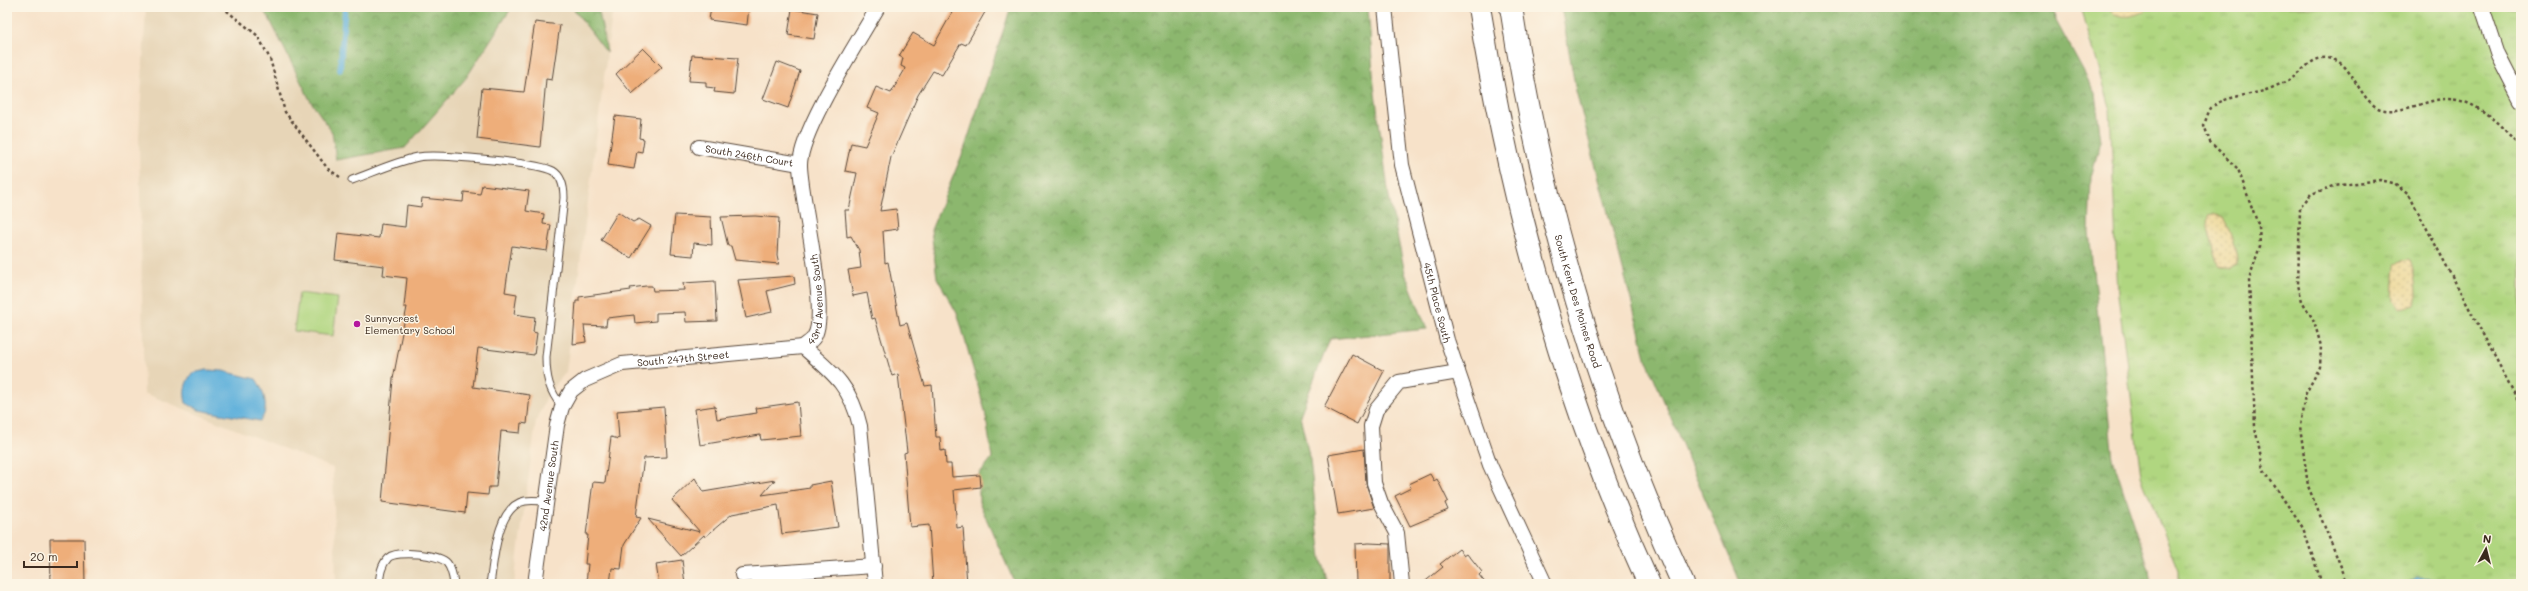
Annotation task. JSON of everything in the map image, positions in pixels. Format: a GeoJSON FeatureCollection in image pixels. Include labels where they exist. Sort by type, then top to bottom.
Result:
{"type":"FeatureCollection","features":[{"type":"Feature","properties":{"kind":"highway"},"geometry":{"type":"LineString","coordinates":[[1479,7],[1492,90],[1514,186],[1538,277],[1574,394],[1621,522],[1649,584]]}},
{"type":"Feature","properties":{"kind":"highway","name":"South Kent Des Moines Road"},"geometry":{"type":"LineString","coordinates":[[1511,7],[1545,180],[1594,355],[1632,461],[1684,584]]}},
{"type":"Feature","properties":{"kind":"street","name":"43rd Avenue South"},"geometry":{"type":"LineString","coordinates":[[875,584],[860,426],[855,405],[844,386],[803,347],[814,337],[818,324],[820,304],[801,186],[800,164],[806,143],[829,90],[878,7]]}},
{"type":"Feature","properties":{"kind":"street","name":"45th Place South"},"geometry":{"type":"LineString","coordinates":[[1385,7],[1402,165],[1429,275],[1458,372],[1490,465],[1545,584]]}},
{"type":"Feature","properties":{"kind":"street"},"geometry":{"type":"LineString","coordinates":[[2482,7],[2498,55],[2521,100]]}},
{"type":"Feature","properties":{"kind":"street","name":"South 246th Court"},"geometry":{"type":"LineString","coordinates":[[699,147],[800,164]]}},
{"type":"Feature","properties":{"kind":"street","name":"South 247th Street"},"geometry":{"type":"LineString","coordinates":[[571,391],[585,380],[622,364],[803,347]]}},
{"type":"Feature","properties":{"kind":"street"},"geometry":{"type":"LineString","coordinates":[[1402,584],[1397,533],[1381,503],[1374,483],[1371,426],[1376,410],[1400,382],[1458,372]]}},
{"type":"Feature","properties":{"kind":"street","name":"42nd Avenue South"},"geometry":{"type":"LineString","coordinates":[[534,584],[562,407],[571,391]]}},
{"type":"Feature","properties":{"kind":"street"},"geometry":{"type":"LineString","coordinates":[[742,575],[874,566]]}},
{"type":"Feature","properties":{"kind":"lane"},"geometry":{"type":"LineString","coordinates":[[352,180],[399,162],[435,154],[531,165],[554,171],[560,178],[564,198],[546,357],[546,378],[551,393],[562,407]]}},
{"type":"Feature","properties":{"kind":"lane"},"geometry":{"type":"LineString","coordinates":[[490,584],[498,534],[509,512],[524,501],[547,501]]}},
{"type":"Feature","properties":{"kind":"lane"},"geometry":{"type":"LineString","coordinates":[[379,584],[383,566],[389,557],[400,553],[439,558],[447,563],[454,584]]}},
{"type":"Feature","properties":{"kind":"path"},"geometry":{"type":"LineString","coordinates":[[222,7],[258,36],[267,50],[286,112],[297,128],[328,169],[340,177],[352,180]]}},
{"type":"Feature","properties":{"kind":"path"},"geometry":{"type":"LineString","coordinates":[[2322,584],[2303,528],[2263,469],[2255,427],[2249,302],[2249,279],[2260,246],[2259,227],[2238,168],[2210,142],[2204,124],[2211,108],[2226,99],[2263,91],[2288,80],[2308,62],[2323,57],[2338,62],[2369,100],[2383,110],[2398,110],[2439,99],[2465,101],[2489,114],[2521,147]]}},
{"type":"Feature","properties":{"kind":"path"},"geometry":{"type":"LineString","coordinates":[[2348,584],[2308,486],[2300,426],[2305,395],[2320,367],[2321,346],[2314,321],[2302,301],[2298,285],[2300,208],[2311,194],[2334,186],[2380,180],[2393,183],[2409,195],[2521,406]]}},
{"type":"Feature","properties":{"kind":"shaded area","name":"Sunnycrest Elementary School"},"geometry":{"type":"Polygon","coordinates":[[[146,7],[613,7],[566,372],[548,394],[536,421],[514,584],[336,584],[333,468],[144,393],[139,137],[146,7]]]}},
{"type":"Feature","properties":{"kind":"green space"},"geometry":{"type":"Polygon","coordinates":[[[260,7],[512,7],[466,78],[405,148],[336,160],[332,132],[310,100],[269,18],[260,7]]]}},
{"type":"Feature","properties":{"kind":"green space"},"geometry":{"type":"Polygon","coordinates":[[[572,7],[598,7],[607,53],[572,7]]]}},
{"type":"Feature","properties":{"kind":"green space"},"geometry":{"type":"Polygon","coordinates":[[[1011,7],[1368,7],[1374,85],[1389,197],[1405,273],[1427,329],[1330,339],[1300,415],[1310,460],[1321,558],[1328,584],[1015,584],[979,502],[979,474],[992,458],[985,411],[958,315],[937,278],[931,230],[964,150],[1011,7]]]}},
{"type":"Feature","properties":{"kind":"green space"},"geometry":{"type":"Polygon","coordinates":[[[1561,7],[2055,7],[2056,21],[2095,93],[2101,141],[2091,176],[2089,232],[2113,459],[2149,569],[2151,584],[1741,584],[1647,361],[1576,91],[1561,7]]]}},
{"type":"Feature","properties":{"kind":"green space"},"geometry":{"type":"Polygon","coordinates":[[[2081,7],[2521,7],[2521,584],[2179,584],[2179,570],[2141,476],[2118,295],[2110,107],[2081,7]]]}},
{"type":"Feature","properties":{"kind":"green space"},"geometry":{"type":"Polygon","coordinates":[[[299,293],[338,298],[333,336],[294,331],[299,293]]]}},
{"type":"Feature","properties":{"kind":"sand"},"geometry":{"type":"Polygon","coordinates":[[[2111,7],[2146,7],[2145,11],[2132,16],[2119,16],[2111,12],[2111,7]]]}},
{"type":"Feature","properties":{"kind":"sand"},"geometry":{"type":"Polygon","coordinates":[[[2213,214],[2223,217],[2233,241],[2237,265],[2231,269],[2219,265],[2207,219],[2208,215],[2213,214]]]}},
{"type":"Feature","properties":{"kind":"sand"},"geometry":{"type":"Polygon","coordinates":[[[2407,259],[2410,260],[2413,269],[2416,301],[2415,305],[2401,308],[2394,302],[2395,270],[2396,263],[2407,259]]]}},
{"type":"Feature","properties":{"kind":"water"},"geometry":{"type":"Polygon","coordinates":[[[207,370],[223,371],[256,379],[265,400],[265,411],[260,421],[199,410],[186,403],[185,387],[192,373],[207,370]]]}},
{"type":"Feature","properties":{"kind":"water"},"geometry":{"type":"Polygon","coordinates":[[[2417,577],[2436,578],[2454,584],[2406,584],[2417,577]]]}},
{"type":"Feature","properties":{"kind":"building"},"geometry":{"type":"Polygon","coordinates":[[[711,7],[749,7],[747,25],[709,20],[711,7]]]}},
{"type":"Feature","properties":{"kind":"building"},"geometry":{"type":"Polygon","coordinates":[[[955,7],[988,7],[966,45],[961,43],[942,75],[933,71],[918,95],[891,157],[880,211],[896,209],[898,229],[883,231],[885,263],[888,262],[900,325],[907,323],[925,386],[932,385],[936,437],[940,437],[941,451],[945,450],[946,464],[951,464],[952,477],[980,475],[981,487],[954,490],[957,528],[963,527],[967,584],[933,584],[929,525],[910,527],[904,453],[907,452],[898,374],[892,376],[875,318],[872,319],[867,293],[853,296],[848,270],[861,268],[859,250],[851,236],[847,237],[845,210],[849,210],[857,173],[845,171],[851,143],[865,146],[879,113],[867,108],[876,87],[891,93],[905,68],[901,66],[903,58],[899,56],[913,33],[934,45],[955,7]]]}},
{"type":"Feature","properties":{"kind":"building"},"geometry":{"type":"Polygon","coordinates":[[[792,9],[818,13],[814,39],[788,35],[792,9]]]}},
{"type":"Feature","properties":{"kind":"building"},"geometry":{"type":"Polygon","coordinates":[[[535,22],[560,25],[552,80],[546,79],[540,147],[477,139],[482,88],[524,92],[535,22]]]}},
{"type":"Feature","properties":{"kind":"building"},"geometry":{"type":"Polygon","coordinates":[[[643,48],[662,67],[632,94],[616,74],[643,48]]]}},
{"type":"Feature","properties":{"kind":"building"},"geometry":{"type":"Polygon","coordinates":[[[692,55],[738,58],[734,94],[714,92],[715,88],[706,87],[706,82],[689,81],[692,55]]]}},
{"type":"Feature","properties":{"kind":"building"},"geometry":{"type":"Polygon","coordinates":[[[777,62],[800,71],[788,108],[763,99],[777,62]]]}},
{"type":"Feature","properties":{"kind":"building"},"geometry":{"type":"Polygon","coordinates":[[[615,116],[641,119],[639,138],[644,139],[642,152],[637,151],[634,169],[608,165],[615,116]]]}},
{"type":"Feature","properties":{"kind":"building"},"geometry":{"type":"Polygon","coordinates":[[[482,185],[529,191],[526,211],[544,214],[543,224],[551,225],[547,251],[512,246],[505,292],[517,294],[514,314],[535,317],[533,332],[537,333],[534,355],[478,348],[473,387],[530,395],[527,424],[521,423],[520,433],[501,431],[496,487],[489,487],[488,495],[467,493],[465,513],[382,502],[393,379],[407,307],[404,307],[407,278],[383,275],[384,266],[335,260],[338,233],[379,238],[381,224],[405,227],[407,205],[421,207],[422,198],[463,202],[464,192],[480,194],[482,185]]]}},
{"type":"Feature","properties":{"kind":"building"},"geometry":{"type":"Polygon","coordinates":[[[618,212],[633,222],[639,219],[651,226],[631,258],[601,240],[618,212]]]}},
{"type":"Feature","properties":{"kind":"building"},"geometry":{"type":"Polygon","coordinates":[[[675,215],[711,217],[712,245],[694,243],[693,256],[671,254],[675,215]]]}},
{"type":"Feature","properties":{"kind":"building"},"geometry":{"type":"Polygon","coordinates":[[[755,216],[779,218],[777,255],[779,264],[735,260],[731,246],[728,246],[721,217],[755,216]]]}},
{"type":"Feature","properties":{"kind":"building"},"geometry":{"type":"Polygon","coordinates":[[[794,276],[795,284],[767,291],[772,312],[746,318],[738,280],[794,276]]]}},
{"type":"Feature","properties":{"kind":"building"},"geometry":{"type":"Polygon","coordinates":[[[715,281],[717,321],[686,322],[685,312],[656,313],[656,321],[635,323],[634,315],[607,318],[606,326],[584,325],[586,342],[573,344],[576,301],[579,301],[579,297],[631,290],[630,288],[646,286],[652,286],[653,291],[684,290],[683,283],[715,281]]]}},
{"type":"Feature","properties":{"kind":"building"},"geometry":{"type":"Polygon","coordinates":[[[1352,354],[1384,371],[1357,424],[1324,407],[1352,354]]]}},
{"type":"Feature","properties":{"kind":"building"},"geometry":{"type":"Polygon","coordinates":[[[798,402],[801,436],[761,440],[760,435],[700,445],[695,409],[715,406],[717,419],[757,413],[756,408],[798,402]]]}},
{"type":"Feature","properties":{"kind":"building"},"geometry":{"type":"Polygon","coordinates":[[[664,407],[667,457],[644,458],[636,517],[641,518],[624,545],[621,569],[612,568],[610,584],[586,584],[588,564],[585,564],[588,535],[586,535],[593,482],[605,483],[611,437],[619,439],[617,411],[664,407]]]}},
{"type":"Feature","properties":{"kind":"building"},"geometry":{"type":"Polygon","coordinates":[[[1364,449],[1366,484],[1374,508],[1338,514],[1328,455],[1364,449]]]}},
{"type":"Feature","properties":{"kind":"building"},"geometry":{"type":"Polygon","coordinates":[[[1430,474],[1434,481],[1437,479],[1448,501],[1445,503],[1448,510],[1410,526],[1395,496],[1411,488],[1409,484],[1430,474]]]}},
{"type":"Feature","properties":{"kind":"building"},"geometry":{"type":"Polygon","coordinates":[[[695,478],[703,492],[775,480],[762,495],[810,488],[810,485],[831,481],[838,527],[782,534],[778,505],[732,514],[705,537],[704,535],[681,556],[648,519],[700,532],[672,500],[695,478]]]}},
{"type":"Feature","properties":{"kind":"building"},"geometry":{"type":"Polygon","coordinates":[[[50,539],[84,539],[85,584],[51,584],[50,539]]]}},
{"type":"Feature","properties":{"kind":"building"},"geometry":{"type":"Polygon","coordinates":[[[1355,544],[1390,544],[1390,584],[1356,583],[1355,544]]]}},
{"type":"Feature","properties":{"kind":"building"},"geometry":{"type":"Polygon","coordinates":[[[1459,549],[1464,555],[1467,553],[1482,572],[1479,575],[1486,584],[1422,584],[1443,567],[1440,564],[1459,549]]]}},
{"type":"Feature","properties":{"kind":"building"},"geometry":{"type":"Polygon","coordinates":[[[682,560],[685,584],[659,584],[656,564],[682,560]]]}},
{"type":"Feature","properties":{"kind":"waterway"},"geometry":{"type":"LineString","coordinates":[[340,70],[345,7]]}},
{"type":"Feature","properties":{"kind":"place","name":"Sunnycrest Elementary School"},"geometry":{"type":"Point","coordinates":[357,324]}}]}
